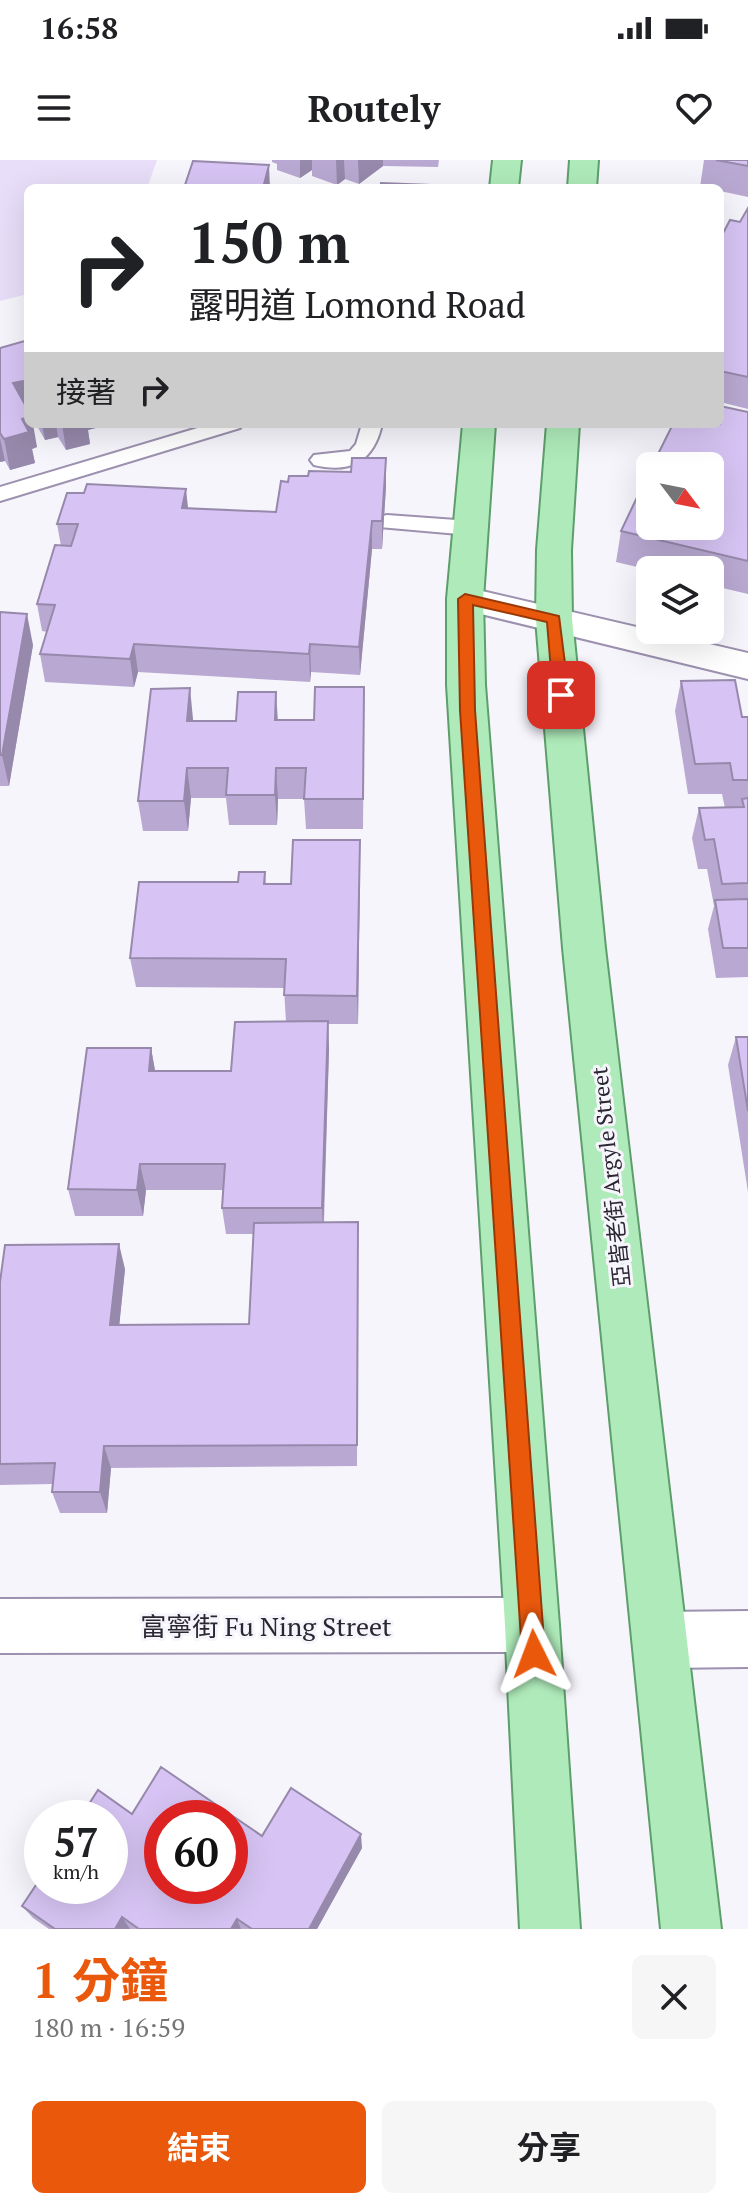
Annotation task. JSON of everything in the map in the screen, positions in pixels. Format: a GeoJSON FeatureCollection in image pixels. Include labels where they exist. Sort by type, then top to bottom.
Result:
{"type":"FeatureCollection","features":[{"type":"Feature","properties":{"kind":"main road"},"geometry":{"type":"LineString","coordinates":[[504,184],[507,160]]}},
{"type":"Feature","properties":{"kind":"main road"},"geometry":{"type":"LineString","coordinates":[[582,184],[584,160]]}},
{"type":"Feature","properties":{"kind":"main road"},"geometry":{"type":"LineString","coordinates":[[472,428],[465,599],[467,710],[532,1625],[550,1929]]}},
{"type":"Feature","properties":{"kind":"main road","name":"亞皆老街 Argyle Street"},"geometry":{"type":"LineString","coordinates":[[563,428],[554,550],[554,619],[584,948],[662,1640],[691,1929]]}},
{"type":"Feature","properties":{"kind":"street"},"geometry":{"type":"LineString","coordinates":[[465,599],[748,666]]}},
{"type":"Feature","properties":{"kind":"street","name":"富寧街 Fu Ning Street"},"geometry":{"type":"LineString","coordinates":[[0,1626],[532,1625]]}},
{"type":"Feature","properties":{"kind":"street"},"geometry":{"type":"LineString","coordinates":[[662,1640],[748,1639]]}},
{"type":"Feature","properties":{"kind":"lane"},"geometry":{"type":"LineString","coordinates":[[0,494],[220,428]]}},
{"type":"Feature","properties":{"kind":"lane"},"geometry":{"type":"LineString","coordinates":[[321,460],[350,459],[362,453],[368,446],[371,428]]}},
{"type":"Feature","properties":{"kind":"lane"},"geometry":{"type":"LineString","coordinates":[[387,522],[470,528]]}},
{"type":"Feature","properties":{"kind":"shaded area"},"geometry":{"type":"Polygon","coordinates":[[[0,160],[157,160],[148,184],[24,184],[24,295],[0,301],[0,160]]]}},
{"type":"Feature","properties":{"kind":"building"},"geometry":{"type":"Polygon","coordinates":[[[716,160],[748,160],[748,166],[716,160]]]}},
{"type":"Feature","properties":{"kind":"building"},"geometry":{"type":"Polygon","coordinates":[[[193,161],[269,165],[264,184],[185,184],[193,161]]]}},
{"type":"Feature","properties":{"kind":"building"},"geometry":{"type":"Polygon","coordinates":[[[748,208],[748,377],[724,372],[724,231],[730,220],[740,222],[748,208]]]}},
{"type":"Feature","properties":{"kind":"building"},"geometry":{"type":"Polygon","coordinates":[[[24,341],[24,383],[13,383],[24,403],[22,419],[24,428],[29,432],[4,439],[0,433],[0,348],[24,341]]]}},
{"type":"Feature","properties":{"kind":"building"},"geometry":{"type":"Polygon","coordinates":[[[724,407],[748,412],[748,561],[659,540],[724,540],[724,452],[659,452],[671,428],[724,428],[724,407]]]}},
{"type":"Feature","properties":{"kind":"building"},"geometry":{"type":"Polygon","coordinates":[[[352,458],[386,458],[382,521],[372,521],[359,647],[310,644],[309,654],[134,644],[130,659],[40,654],[55,605],[37,604],[55,545],[71,546],[78,524],[57,524],[67,493],[84,493],[87,484],[186,489],[182,508],[276,512],[281,481],[288,482],[289,476],[308,476],[309,471],[351,472],[352,458]]]}},
{"type":"Feature","properties":{"kind":"building"},"geometry":{"type":"Polygon","coordinates":[[[636,499],[636,535],[621,531],[636,499]]]}},
{"type":"Feature","properties":{"kind":"building"},"geometry":{"type":"Polygon","coordinates":[[[0,612],[27,614],[2,755],[0,755],[0,612]]]}},
{"type":"Feature","properties":{"kind":"building"},"geometry":{"type":"Polygon","coordinates":[[[735,680],[742,717],[748,717],[748,780],[733,780],[730,763],[695,764],[681,681],[735,680]]]}},
{"type":"Feature","properties":{"kind":"building"},"geometry":{"type":"Polygon","coordinates":[[[315,687],[364,687],[363,799],[304,799],[306,768],[276,768],[275,795],[226,795],[228,768],[187,768],[184,801],[138,801],[151,689],[190,688],[187,721],[236,721],[238,692],[276,692],[275,720],[314,720],[315,687]]]}},
{"type":"Feature","properties":{"kind":"building"},"geometry":{"type":"Polygon","coordinates":[[[748,798],[748,883],[722,884],[714,839],[705,840],[699,808],[744,807],[742,799],[748,798]]]}},
{"type":"Feature","properties":{"kind":"building"},"geometry":{"type":"Polygon","coordinates":[[[293,840],[360,840],[357,996],[284,995],[286,959],[130,958],[139,882],[238,882],[239,872],[265,872],[264,884],[291,884],[293,840]]]}},
{"type":"Feature","properties":{"kind":"building"},"geometry":{"type":"Polygon","coordinates":[[[748,899],[748,948],[723,948],[715,900],[748,899]]]}},
{"type":"Feature","properties":{"kind":"building"},"geometry":{"type":"Polygon","coordinates":[[[328,1021],[322,1208],[222,1208],[225,1164],[140,1164],[137,1190],[68,1189],[87,1048],[151,1048],[149,1071],[231,1071],[235,1022],[328,1021]]]}},
{"type":"Feature","properties":{"kind":"building"},"geometry":{"type":"Polygon","coordinates":[[[736,1037],[748,1037],[748,1111],[736,1037]]]}},
{"type":"Feature","properties":{"kind":"building"},"geometry":{"type":"Polygon","coordinates":[[[358,1222],[357,1445],[104,1446],[100,1492],[52,1492],[55,1463],[0,1464],[0,1282],[5,1245],[119,1244],[110,1325],[249,1324],[254,1223],[358,1222]]]}},
{"type":"Feature","properties":{"kind":"building"},"geometry":{"type":"Polygon","coordinates":[[[161,1767],[209,1800],[144,1800],[144,1904],[248,1904],[248,1826],[262,1836],[291,1788],[361,1834],[309,1929],[252,1929],[237,1919],[231,1929],[139,1929],[122,1917],[115,1929],[55,1929],[22,1906],[24,1903],[128,1904],[128,1811],[132,1814],[161,1767]]]}},
{"type":"Feature","properties":{"kind":"building"},"geometry":{"type":"Polygon","coordinates":[[[98,1790],[112,1800],[92,1800],[98,1790]]]}},
{"type":"Feature","properties":{"kind":"route"},"geometry":{"type":"LineString","coordinates":[[534,1654],[467,710],[465,599],[554,619],[561,695]]}}]}
